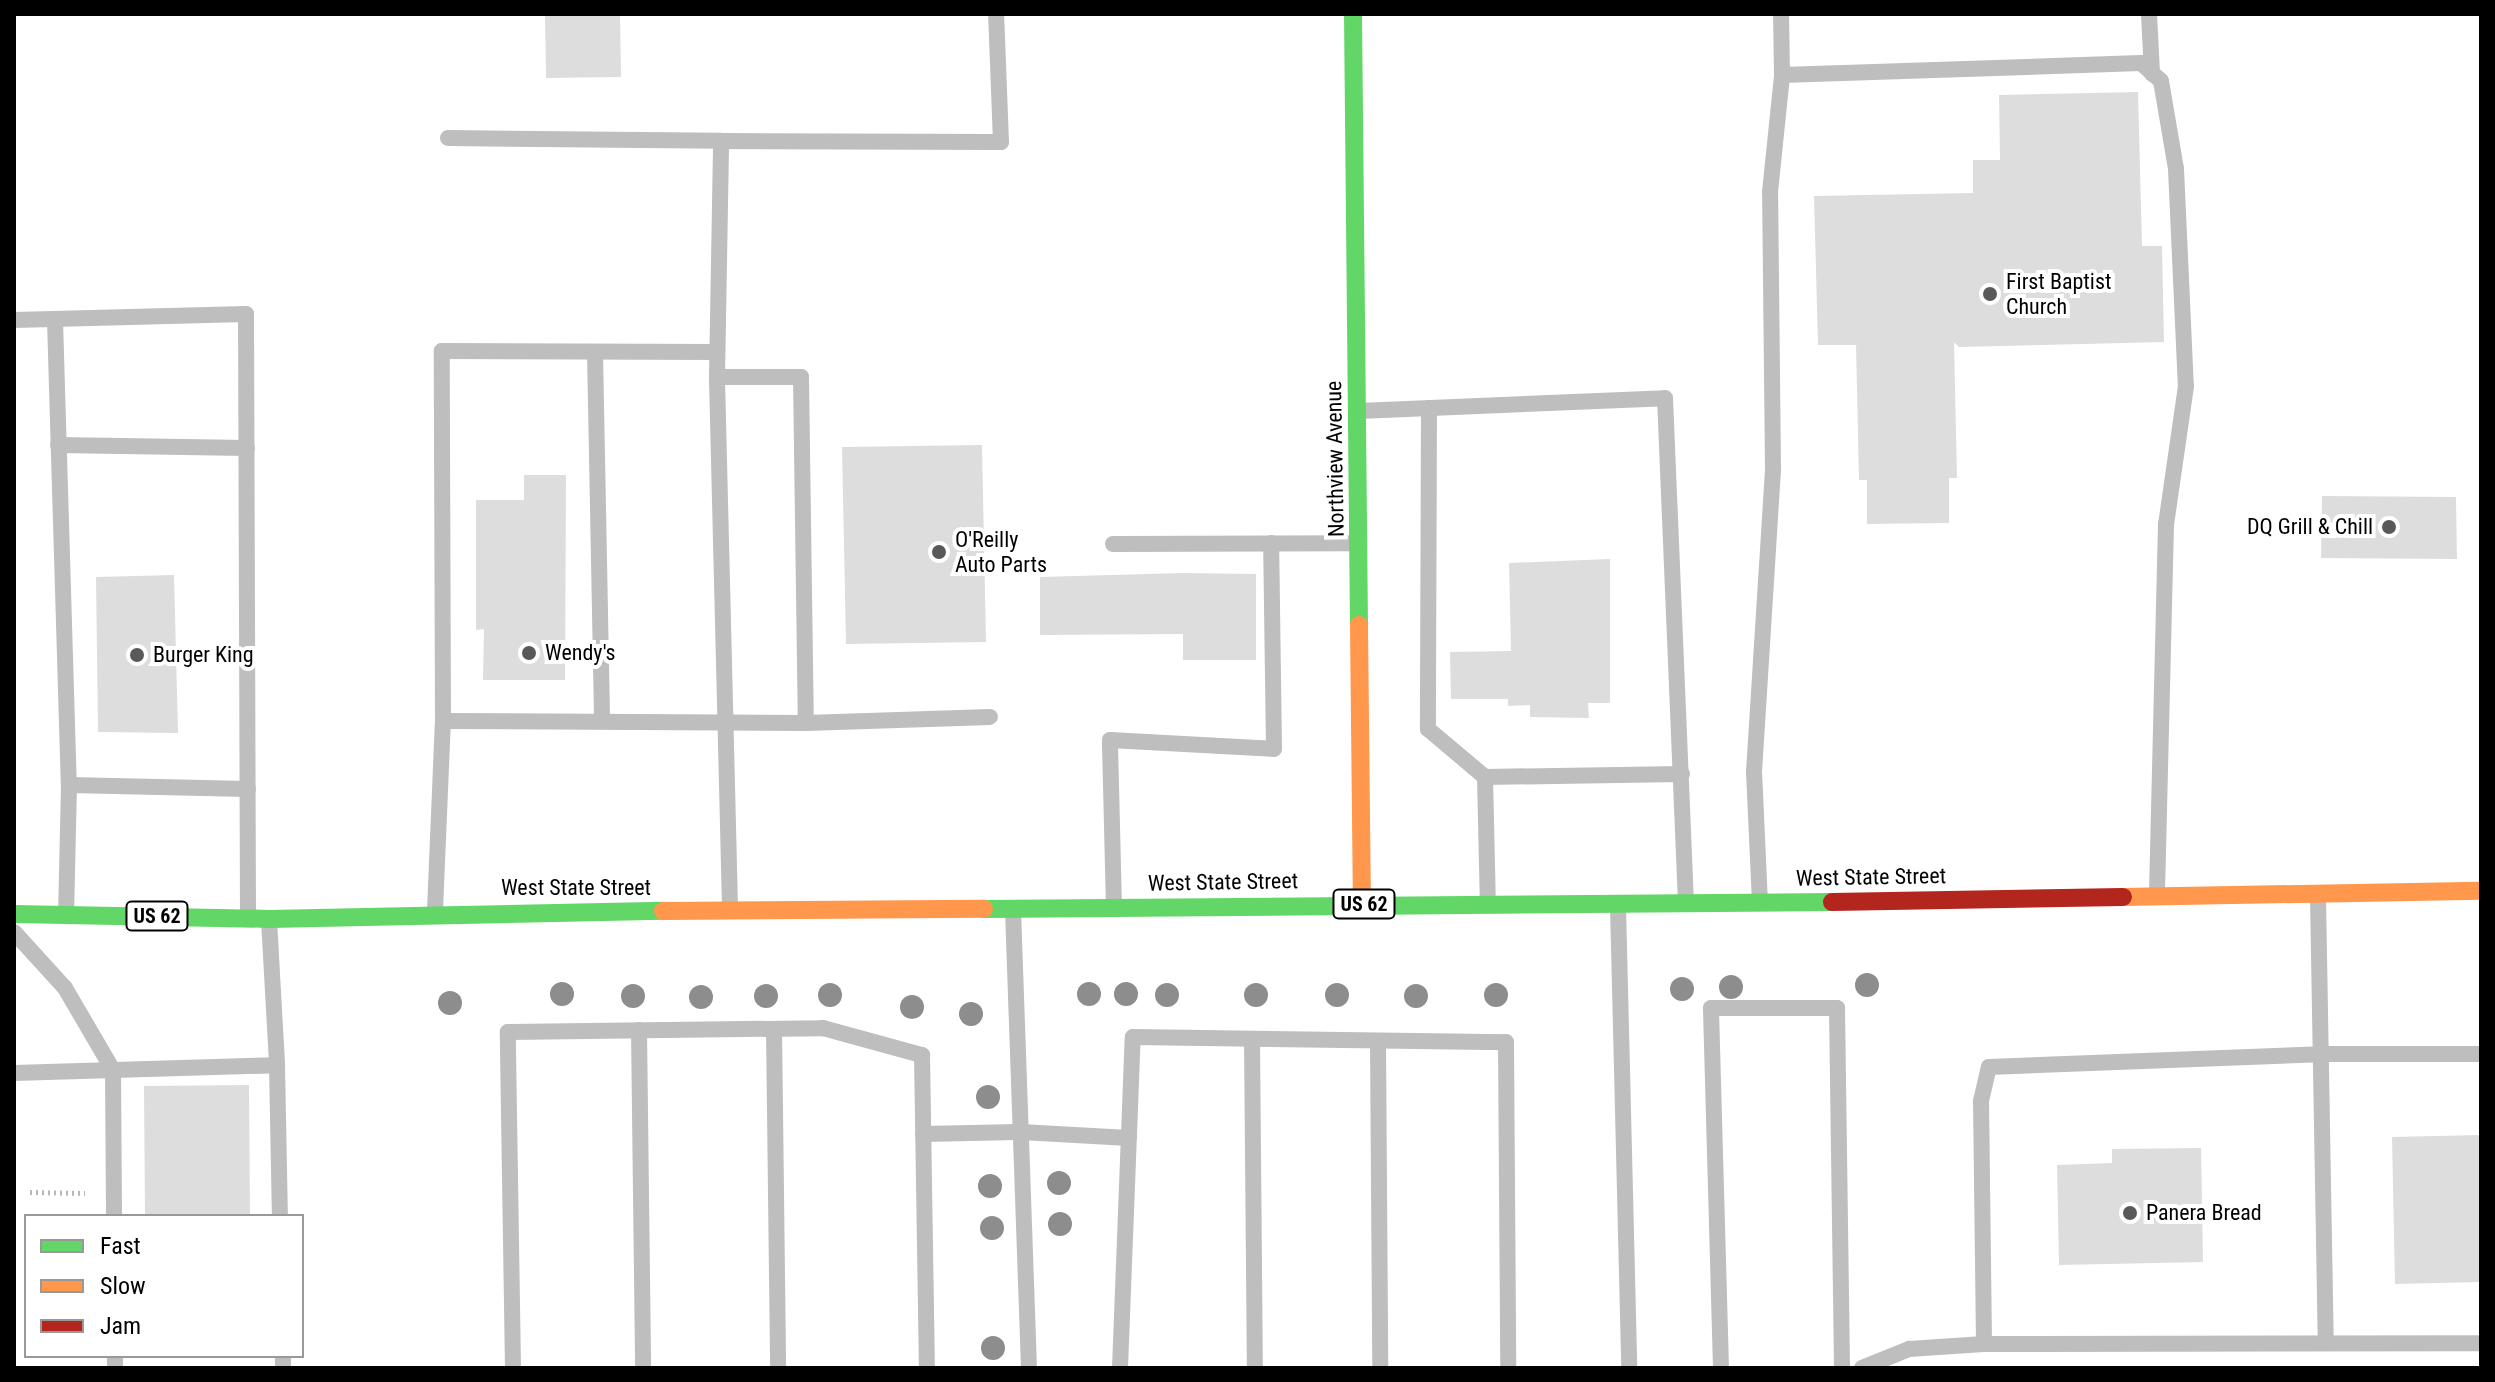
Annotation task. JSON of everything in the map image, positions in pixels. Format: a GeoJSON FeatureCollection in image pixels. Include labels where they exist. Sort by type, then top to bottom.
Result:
{"type":"FeatureCollection","features":[{"type":"Feature","properties":{"kind":"main road","name":"Northview Avenue"},"geometry":{"type":"LineString","coordinates":[[1353,14],[1362,904]]}},
{"type":"Feature","properties":{"kind":"main road","name":"West State Street"},"geometry":{"type":"LineString","coordinates":[[14,914],[269,919],[435,912],[730,913],[1362,904],[1618,906],[2481,891]]}},
{"type":"Feature","properties":{"kind":"lane"},"geometry":{"type":"LineString","coordinates":[[448,138],[1001,142],[996,14]]}},
{"type":"Feature","properties":{"kind":"lane"},"geometry":{"type":"LineString","coordinates":[[1760,903],[1754,772],[1773,470],[1770,192],[1782,75],[1781,14]]}},
{"type":"Feature","properties":{"kind":"lane"},"geometry":{"type":"LineString","coordinates":[[2146,69],[2149,14]]}},
{"type":"Feature","properties":{"kind":"lane"},"geometry":{"type":"LineString","coordinates":[[1782,75],[2146,69],[2161,81],[2176,169],[2186,386],[2166,524],[2157,896]]}},
{"type":"Feature","properties":{"kind":"lane"},"geometry":{"type":"LineString","coordinates":[[721,141],[717,377],[730,913]]}},
{"type":"Feature","properties":{"kind":"lane"},"geometry":{"type":"LineString","coordinates":[[14,320],[246,314],[248,918]]}},
{"type":"Feature","properties":{"kind":"lane"},"geometry":{"type":"LineString","coordinates":[[55,320],[69,785],[66,914]]}},
{"type":"Feature","properties":{"kind":"lane"},"geometry":{"type":"LineString","coordinates":[[435,912],[443,721],[442,351],[717,352]]}},
{"type":"Feature","properties":{"kind":"lane"},"geometry":{"type":"LineString","coordinates":[[595,352],[602,719]]}},
{"type":"Feature","properties":{"kind":"lane"},"geometry":{"type":"LineString","coordinates":[[717,377],[801,377],[806,723]]}},
{"type":"Feature","properties":{"kind":"lane"},"geometry":{"type":"LineString","coordinates":[[1359,411],[1665,398],[1686,905]]}},
{"type":"Feature","properties":{"kind":"lane"},"geometry":{"type":"LineString","coordinates":[[1429,408],[1428,729],[1485,777],[1682,774]]}},
{"type":"Feature","properties":{"kind":"lane"},"geometry":{"type":"LineString","coordinates":[[58,445],[247,448]]}},
{"type":"Feature","properties":{"kind":"lane"},"geometry":{"type":"LineString","coordinates":[[1114,908],[1110,740],[1274,749],[1271,543]]}},
{"type":"Feature","properties":{"kind":"lane"},"geometry":{"type":"LineString","coordinates":[[1113,544],[1360,543]]}},
{"type":"Feature","properties":{"kind":"lane"},"geometry":{"type":"LineString","coordinates":[[443,721],[725,719],[806,723],[990,717]]}},
{"type":"Feature","properties":{"kind":"lane"},"geometry":{"type":"LineString","coordinates":[[1485,777],[1488,905]]}},
{"type":"Feature","properties":{"kind":"lane"},"geometry":{"type":"LineString","coordinates":[[69,785],[248,789]]}},
{"type":"Feature","properties":{"kind":"lane"},"geometry":{"type":"LineString","coordinates":[[2318,893],[2326,1343]]}},
{"type":"Feature","properties":{"kind":"lane"},"geometry":{"type":"LineString","coordinates":[[1618,906],[1629,1368]]}},
{"type":"Feature","properties":{"kind":"lane"},"geometry":{"type":"LineString","coordinates":[[1013,910],[1029,1368]]}},
{"type":"Feature","properties":{"kind":"lane"},"geometry":{"type":"LineString","coordinates":[[269,919],[277,1065],[280,1214]]}},
{"type":"Feature","properties":{"kind":"lane"},"geometry":{"type":"LineString","coordinates":[[14,932],[65,988],[113,1070],[114,1214]]}},
{"type":"Feature","properties":{"kind":"lane"},"geometry":{"type":"LineString","coordinates":[[1721,1368],[1711,1008],[1837,1008],[1842,1368]]}},
{"type":"Feature","properties":{"kind":"lane"},"geometry":{"type":"LineString","coordinates":[[513,1368],[508,1032],[823,1028],[922,1055],[927,1368]]}},
{"type":"Feature","properties":{"kind":"lane"},"geometry":{"type":"LineString","coordinates":[[774,1029],[778,1368]]}},
{"type":"Feature","properties":{"kind":"lane"},"geometry":{"type":"LineString","coordinates":[[639,1030],[643,1368]]}},
{"type":"Feature","properties":{"kind":"lane"},"geometry":{"type":"LineString","coordinates":[[1120,1368],[1133,1037],[1506,1042],[1508,1368]]}},
{"type":"Feature","properties":{"kind":"lane"},"geometry":{"type":"LineString","coordinates":[[1252,1039],[1255,1368]]}},
{"type":"Feature","properties":{"kind":"lane"},"geometry":{"type":"LineString","coordinates":[[1378,1041],[1380,1368]]}},
{"type":"Feature","properties":{"kind":"lane"},"geometry":{"type":"LineString","coordinates":[[1984,1344],[1981,1101],[1989,1067],[2321,1054],[2481,1054]]}},
{"type":"Feature","properties":{"kind":"lane"},"geometry":{"type":"LineString","coordinates":[[14,1073],[277,1065]]}},
{"type":"Feature","properties":{"kind":"lane"},"geometry":{"type":"LineString","coordinates":[[923,1134],[1021,1132],[1129,1138]]}},
{"type":"Feature","properties":{"kind":"lane"},"geometry":{"type":"LineString","coordinates":[[1862,1368],[1909,1349],[1984,1344],[2481,1343]]}},
{"type":"Feature","properties":{"kind":"path"},"geometry":{"type":"LineString","coordinates":[[30,1192],[114,1194]]}},
{"type":"Feature","properties":{"kind":"building"},"geometry":{"type":"Polygon","coordinates":[[[545,14],[620,14],[621,77],[546,78],[545,14]]]}},
{"type":"Feature","properties":{"kind":"building","name":"First Baptist Church"},"geometry":{"type":"Polygon","coordinates":[[[2138,92],[2142,246],[2162,246],[2164,342],[1959,347],[1954,342],[1957,478],[1949,478],[1949,523],[1867,524],[1867,480],[1859,480],[1856,345],[1818,345],[1814,196],[1973,193],[1973,160],[2000,160],[1999,95],[2138,92]]]}},
{"type":"Feature","properties":{"kind":"building"},"geometry":{"type":"Polygon","coordinates":[[[982,445],[986,642],[846,644],[842,447],[982,445]]]}},
{"type":"Feature","properties":{"kind":"building"},"geometry":{"type":"Polygon","coordinates":[[[524,475],[566,475],[565,680],[483,680],[484,629],[476,630],[476,500],[524,500],[524,475]]]}},
{"type":"Feature","properties":{"kind":"building","name":"DQ Grill & Chill"},"geometry":{"type":"Polygon","coordinates":[[[2322,496],[2456,497],[2457,559],[2321,558],[2322,496]]]}},
{"type":"Feature","properties":{"kind":"building"},"geometry":{"type":"Polygon","coordinates":[[[1610,559],[1610,703],[1588,703],[1589,718],[1530,717],[1530,705],[1508,706],[1508,699],[1451,699],[1450,652],[1511,651],[1509,563],[1610,559]]]}},
{"type":"Feature","properties":{"kind":"building"},"geometry":{"type":"Polygon","coordinates":[[[1256,574],[1256,660],[1183,660],[1183,634],[1040,635],[1040,577],[1256,574]]]}},
{"type":"Feature","properties":{"kind":"building","name":"Burger King"},"geometry":{"type":"Polygon","coordinates":[[[174,575],[178,733],[98,732],[96,577],[174,575]]]}},
{"type":"Feature","properties":{"kind":"building"},"geometry":{"type":"Polygon","coordinates":[[[249,1085],[250,1214],[145,1214],[144,1086],[249,1085]]]}},
{"type":"Feature","properties":{"kind":"building"},"geometry":{"type":"Polygon","coordinates":[[[2481,1135],[2481,1282],[2395,1284],[2392,1137],[2481,1135]]]}},
{"type":"Feature","properties":{"kind":"building","name":"Panera Bread"},"geometry":{"type":"Polygon","coordinates":[[[2201,1148],[2203,1262],[2059,1265],[2057,1165],[2112,1163],[2112,1149],[2201,1148]]]}},
{"type":"Feature","properties":{"kind":"traffic: fast"},"geometry":{"type":"LineString","coordinates":[[1353,14],[1359,625]]}},
{"type":"Feature","properties":{"kind":"traffic: fast"},"geometry":{"type":"LineString","coordinates":[[984,909],[1832,902]]}},
{"type":"Feature","properties":{"kind":"traffic: fast"},"geometry":{"type":"LineString","coordinates":[[14,914],[269,919],[663,911]]}},
{"type":"Feature","properties":{"kind":"traffic: slow"},"geometry":{"type":"LineString","coordinates":[[1359,625],[1362,904]]}},
{"type":"Feature","properties":{"kind":"traffic: slow"},"geometry":{"type":"LineString","coordinates":[[2123,897],[2481,891]]}},
{"type":"Feature","properties":{"kind":"traffic: slow"},"geometry":{"type":"LineString","coordinates":[[663,911],[984,909]]}},
{"type":"Feature","properties":{"kind":"traffic: jam"},"geometry":{"type":"LineString","coordinates":[[1832,902],[2123,897]]}},
{"type":"Feature","properties":{"kind":"place","name":"First Baptist Church"},"geometry":{"type":"Point","coordinates":[1990,294]}},
{"type":"Feature","properties":{"kind":"place","name":"DQ Grill & Chill"},"geometry":{"type":"Point","coordinates":[2389,527]}},
{"type":"Feature","properties":{"kind":"place","name":"O'Reilly Auto Parts"},"geometry":{"type":"Point","coordinates":[939,552]}},
{"type":"Feature","properties":{"kind":"place","name":"Wendy's"},"geometry":{"type":"Point","coordinates":[529,653]}},
{"type":"Feature","properties":{"kind":"place","name":"Burger King"},"geometry":{"type":"Point","coordinates":[137,655]}},
{"type":"Feature","properties":{"kind":"place","name":"Panera Bread"},"geometry":{"type":"Point","coordinates":[2130,1213]}}]}
